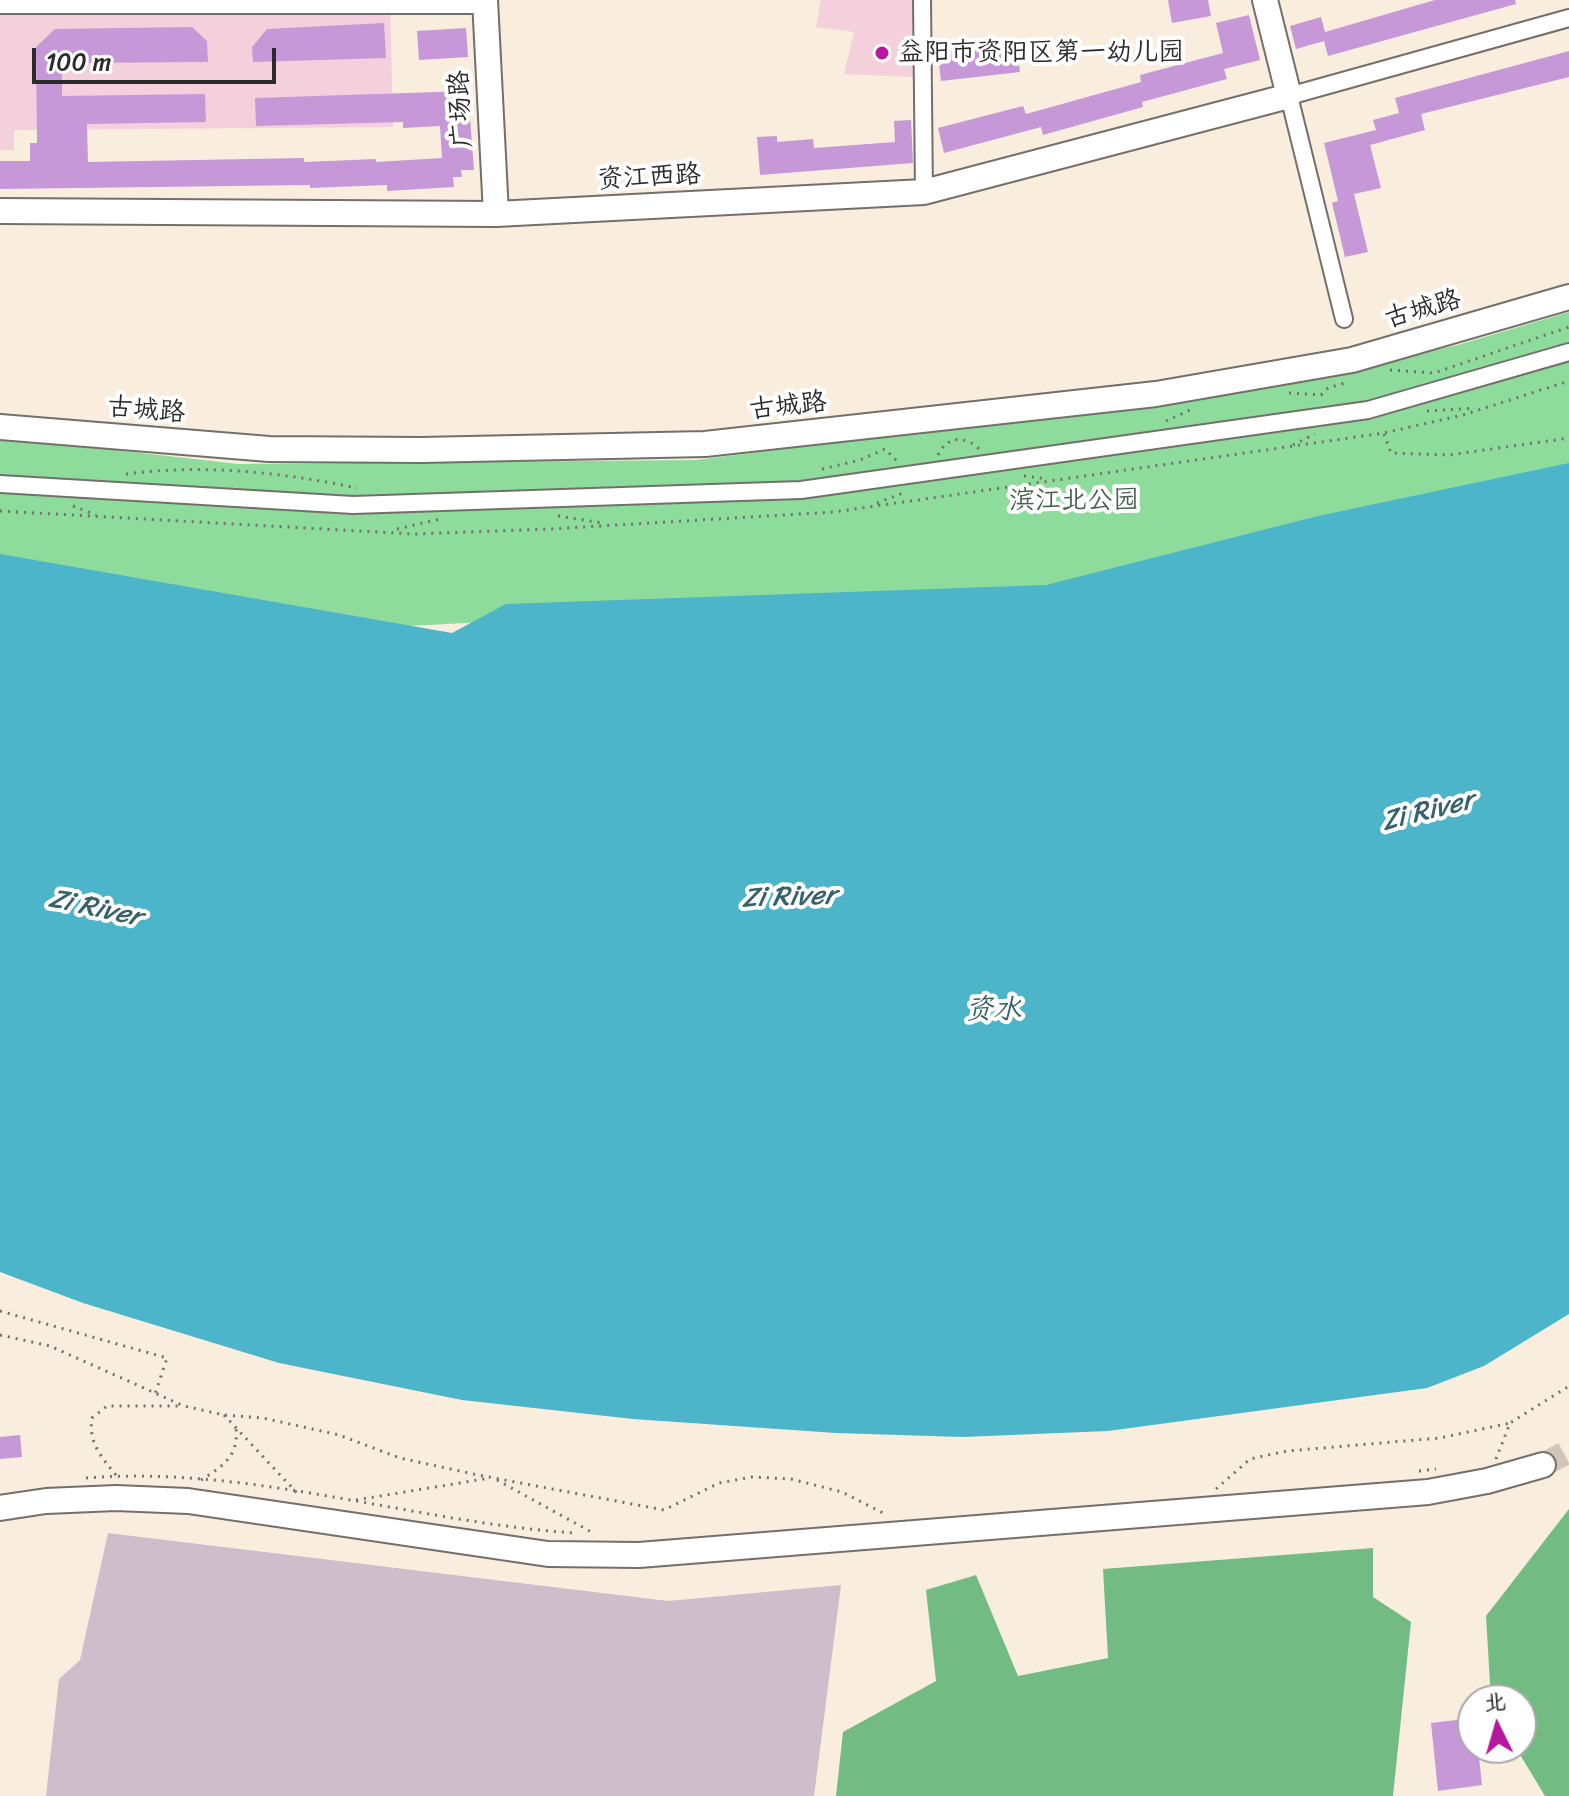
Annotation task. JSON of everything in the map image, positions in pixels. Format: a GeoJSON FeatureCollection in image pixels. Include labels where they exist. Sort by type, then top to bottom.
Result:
{"type":"FeatureCollection","features":[{"type":"Feature","properties":{"kind":"street"},"geometry":{"type":"LineString","coordinates":[[922,0],[924,192]]}},
{"type":"Feature","properties":{"kind":"street"},"geometry":{"type":"LineString","coordinates":[[1265,0],[1344,319]]}},
{"type":"Feature","properties":{"kind":"street"},"geometry":{"type":"LineString","coordinates":[[0,5],[73,2],[485,2]]}},
{"type":"Feature","properties":{"kind":"street","name":"广场路"},"geometry":{"type":"LineString","coordinates":[[485,2],[496,214]]}},
{"type":"Feature","properties":{"kind":"street"},"geometry":{"type":"LineString","coordinates":[[1289,96],[1569,18]]}},
{"type":"Feature","properties":{"kind":"street","name":"资江西路"},"geometry":{"type":"LineString","coordinates":[[0,211],[496,214],[924,192],[1289,96]]}},
{"type":"Feature","properties":{"kind":"street","name":"古城路"},"geometry":{"type":"LineString","coordinates":[[0,427],[269,449],[421,450],[705,444],[1156,394],[1352,360],[1569,297]]}},
{"type":"Feature","properties":{"kind":"street"},"geometry":{"type":"LineString","coordinates":[[0,484],[353,505],[801,490],[1368,410],[1569,352]]}},
{"type":"Feature","properties":{"kind":"street"},"geometry":{"type":"LineString","coordinates":[[0,1508],[46,1501],[116,1498],[188,1501],[548,1554],[639,1555],[1428,1492],[1488,1467],[1543,1465]]}},
{"type":"Feature","properties":{"kind":"path"},"geometry":{"type":"LineString","coordinates":[[1378,374],[1391,370],[1434,373],[1569,327]]}},
{"type":"Feature","properties":{"kind":"path"},"geometry":{"type":"LineString","coordinates":[[1289,393],[1321,395],[1328,388],[1353,381]]}},
{"type":"Feature","properties":{"kind":"path"},"geometry":{"type":"LineString","coordinates":[[1420,412],[1479,407]]}},
{"type":"Feature","properties":{"kind":"path"},"geometry":{"type":"LineString","coordinates":[[1156,426],[1194,408]]}},
{"type":"Feature","properties":{"kind":"path"},"geometry":{"type":"LineString","coordinates":[[1384,433],[1391,453],[1449,455],[1569,438]]}},
{"type":"Feature","properties":{"kind":"path"},"geometry":{"type":"LineString","coordinates":[[814,471],[860,460],[885,449],[896,457],[900,466],[922,473],[933,467],[939,450],[948,442],[960,438],[970,440],[984,454]]}},
{"type":"Feature","properties":{"kind":"path"},"geometry":{"type":"LineString","coordinates":[[114,476],[173,468],[295,475],[358,488]]}},
{"type":"Feature","properties":{"kind":"path"},"geometry":{"type":"LineString","coordinates":[[552,515],[610,524]]}},
{"type":"Feature","properties":{"kind":"path"},"geometry":{"type":"LineString","coordinates":[[0,1311],[167,1358],[155,1394]]}},
{"type":"Feature","properties":{"kind":"path"},"geometry":{"type":"LineString","coordinates":[[0,1335],[50,1346],[184,1406],[224,1415],[263,1418],[339,1435],[400,1458],[492,1478],[664,1510],[719,1483],[752,1477],[791,1479],[842,1492],[887,1515],[872,1516]]}},
{"type":"Feature","properties":{"kind":"path"},"geometry":{"type":"LineString","coordinates":[[1229,1489],[1214,1491],[1250,1459],[1287,1451],[1440,1438],[1510,1423],[1569,1386]]}},
{"type":"Feature","properties":{"kind":"path"},"geometry":{"type":"LineString","coordinates":[[116,1475],[99,1455],[90,1434],[92,1418],[107,1406],[184,1406]]}},
{"type":"Feature","properties":{"kind":"path"},"geometry":{"type":"LineString","coordinates":[[224,1415],[297,1493]]}},
{"type":"Feature","properties":{"kind":"path"},"geometry":{"type":"LineString","coordinates":[[1488,1467],[1510,1423]]}},
{"type":"Feature","properties":{"kind":"path"},"geometry":{"type":"LineString","coordinates":[[201,1480],[229,1462],[238,1443],[236,1428]]}},
{"type":"Feature","properties":{"kind":"path"},"geometry":{"type":"LineString","coordinates":[[1488,1467],[1508,1455]]}},
{"type":"Feature","properties":{"kind":"path"},"geometry":{"type":"LineString","coordinates":[[1408,1472],[1443,1467]]}},
{"type":"Feature","properties":{"kind":"path"},"geometry":{"type":"LineString","coordinates":[[86,1478],[116,1475],[201,1480],[546,1531],[595,1534],[492,1478],[350,1501]]}},
{"type":"Feature","properties":{"kind":"shaded area"},"geometry":{"type":"Polygon","coordinates":[[[0,0],[390,0],[393,127],[14,130],[14,150],[0,150],[0,0]]]}},
{"type":"Feature","properties":{"kind":"shaded area","name":"益阳市资阳区第一幼儿园"},"geometry":{"type":"Polygon","coordinates":[[[821,0],[916,0],[914,77],[844,74],[854,32],[816,27],[821,0]]]}},
{"type":"Feature","properties":{"kind":"shaded area"},"geometry":{"type":"Polygon","coordinates":[[[108,1533],[668,1601],[841,1585],[814,1796],[46,1796],[59,1679],[80,1660],[108,1533]]]}},
{"type":"Feature","properties":{"kind":"green space","name":"滨江北公园"},"geometry":{"type":"Polygon","coordinates":[[[1569,312],[1569,478],[1084,586],[309,631],[0,566],[0,437],[238,464],[696,460],[1244,391],[1458,345],[1569,312]]]}},
{"type":"Feature","properties":{"kind":"green space"},"geometry":{"type":"Polygon","coordinates":[[[1569,1509],[1569,1796],[1545,1796],[1526,1764],[1537,1764],[1537,1684],[1490,1684],[1486,1616],[1569,1509]]]}},
{"type":"Feature","properties":{"kind":"green space"},"geometry":{"type":"Polygon","coordinates":[[[1373,1548],[1373,1597],[1411,1622],[1393,1796],[836,1796],[843,1732],[936,1681],[926,1590],[976,1575],[1018,1676],[1108,1658],[1103,1569],[1373,1548]]]}},
{"type":"Feature","properties":{"kind":"water","name":"资水"},"geometry":{"type":"Polygon","coordinates":[[[1569,463],[1569,1314],[1484,1366],[1427,1388],[1108,1431],[962,1437],[836,1433],[633,1419],[462,1400],[279,1363],[83,1303],[0,1272],[0,554],[452,633],[506,604],[1046,585],[1318,516],[1569,463]]]}},
{"type":"Feature","properties":{"kind":"building"},"geometry":{"type":"Polygon","coordinates":[[[1168,0],[1208,0],[1211,16],[1172,23],[1168,0]]]}},
{"type":"Feature","properties":{"kind":"building"},"geometry":{"type":"Polygon","coordinates":[[[1435,0],[1515,0],[1516,4],[1328,56],[1324,41],[1296,49],[1290,26],[1321,17],[1325,32],[1435,0]]]}},
{"type":"Feature","properties":{"kind":"building"},"geometry":{"type":"Polygon","coordinates":[[[1249,15],[1260,60],[1224,69],[1227,79],[1142,102],[1143,107],[1043,135],[1041,127],[944,153],[938,128],[1023,106],[1026,114],[1141,82],[1140,75],[1223,53],[1216,23],[1249,15]]]}},
{"type":"Feature","properties":{"kind":"building"},"geometry":{"type":"Polygon","coordinates":[[[384,23],[386,58],[253,62],[252,47],[267,29],[384,23]]]}},
{"type":"Feature","properties":{"kind":"building"},"geometry":{"type":"Polygon","coordinates":[[[192,27],[207,41],[208,62],[68,63],[62,71],[62,96],[205,94],[206,122],[87,124],[88,162],[304,158],[304,162],[376,159],[376,162],[442,158],[440,126],[403,128],[403,122],[256,126],[255,98],[468,91],[474,170],[461,170],[462,177],[453,177],[454,187],[387,191],[387,185],[0,189],[0,161],[30,161],[30,143],[37,143],[36,47],[55,29],[192,27]]]}},
{"type":"Feature","properties":{"kind":"building"},"geometry":{"type":"Polygon","coordinates":[[[466,28],[468,57],[419,60],[417,31],[466,28]]]}},
{"type":"Feature","properties":{"kind":"building"},"geometry":{"type":"Polygon","coordinates":[[[1016,40],[1020,72],[941,81],[937,48],[1016,40]]]}},
{"type":"Feature","properties":{"kind":"building"},"geometry":{"type":"Polygon","coordinates":[[[1569,51],[1569,77],[1421,114],[1425,130],[1370,145],[1381,188],[1354,194],[1368,252],[1345,257],[1332,203],[1338,201],[1324,143],[1376,130],[1373,120],[1399,113],[1395,98],[1569,51]]]}},
{"type":"Feature","properties":{"kind":"building"},"geometry":{"type":"Polygon","coordinates":[[[911,120],[913,163],[760,175],[757,137],[777,136],[777,142],[813,139],[814,148],[895,142],[894,121],[911,120]]]}},
{"type":"Feature","properties":{"kind":"building"},"geometry":{"type":"Polygon","coordinates":[[[20,1435],[22,1457],[0,1459],[0,1437],[20,1435]]]}},
{"type":"Feature","properties":{"kind":"building"},"geometry":{"type":"Polygon","coordinates":[[[1457,1720],[1457,1764],[1480,1764],[1482,1785],[1438,1791],[1431,1723],[1457,1720]]]}},
{"type":"Feature","properties":{"kind":"tunnel"},"geometry":{"type":"LineString","coordinates":[[1543,1465],[1569,1451]]}},
{"type":"Feature","properties":{"kind":"place","name":"益阳市资阳区第一幼儿园"},"geometry":{"type":"Point","coordinates":[882,53]}},
{"type":"Feature","properties":{"kind":"water label","name":"Zi River"},"geometry":{"type":"Point","coordinates":[1428,812]}},
{"type":"Feature","properties":{"kind":"water label","name":"Zi River"},"geometry":{"type":"Point","coordinates":[789,898]}},
{"type":"Feature","properties":{"kind":"water label","name":"Zi River"},"geometry":{"type":"Point","coordinates":[95,909]}}]}
